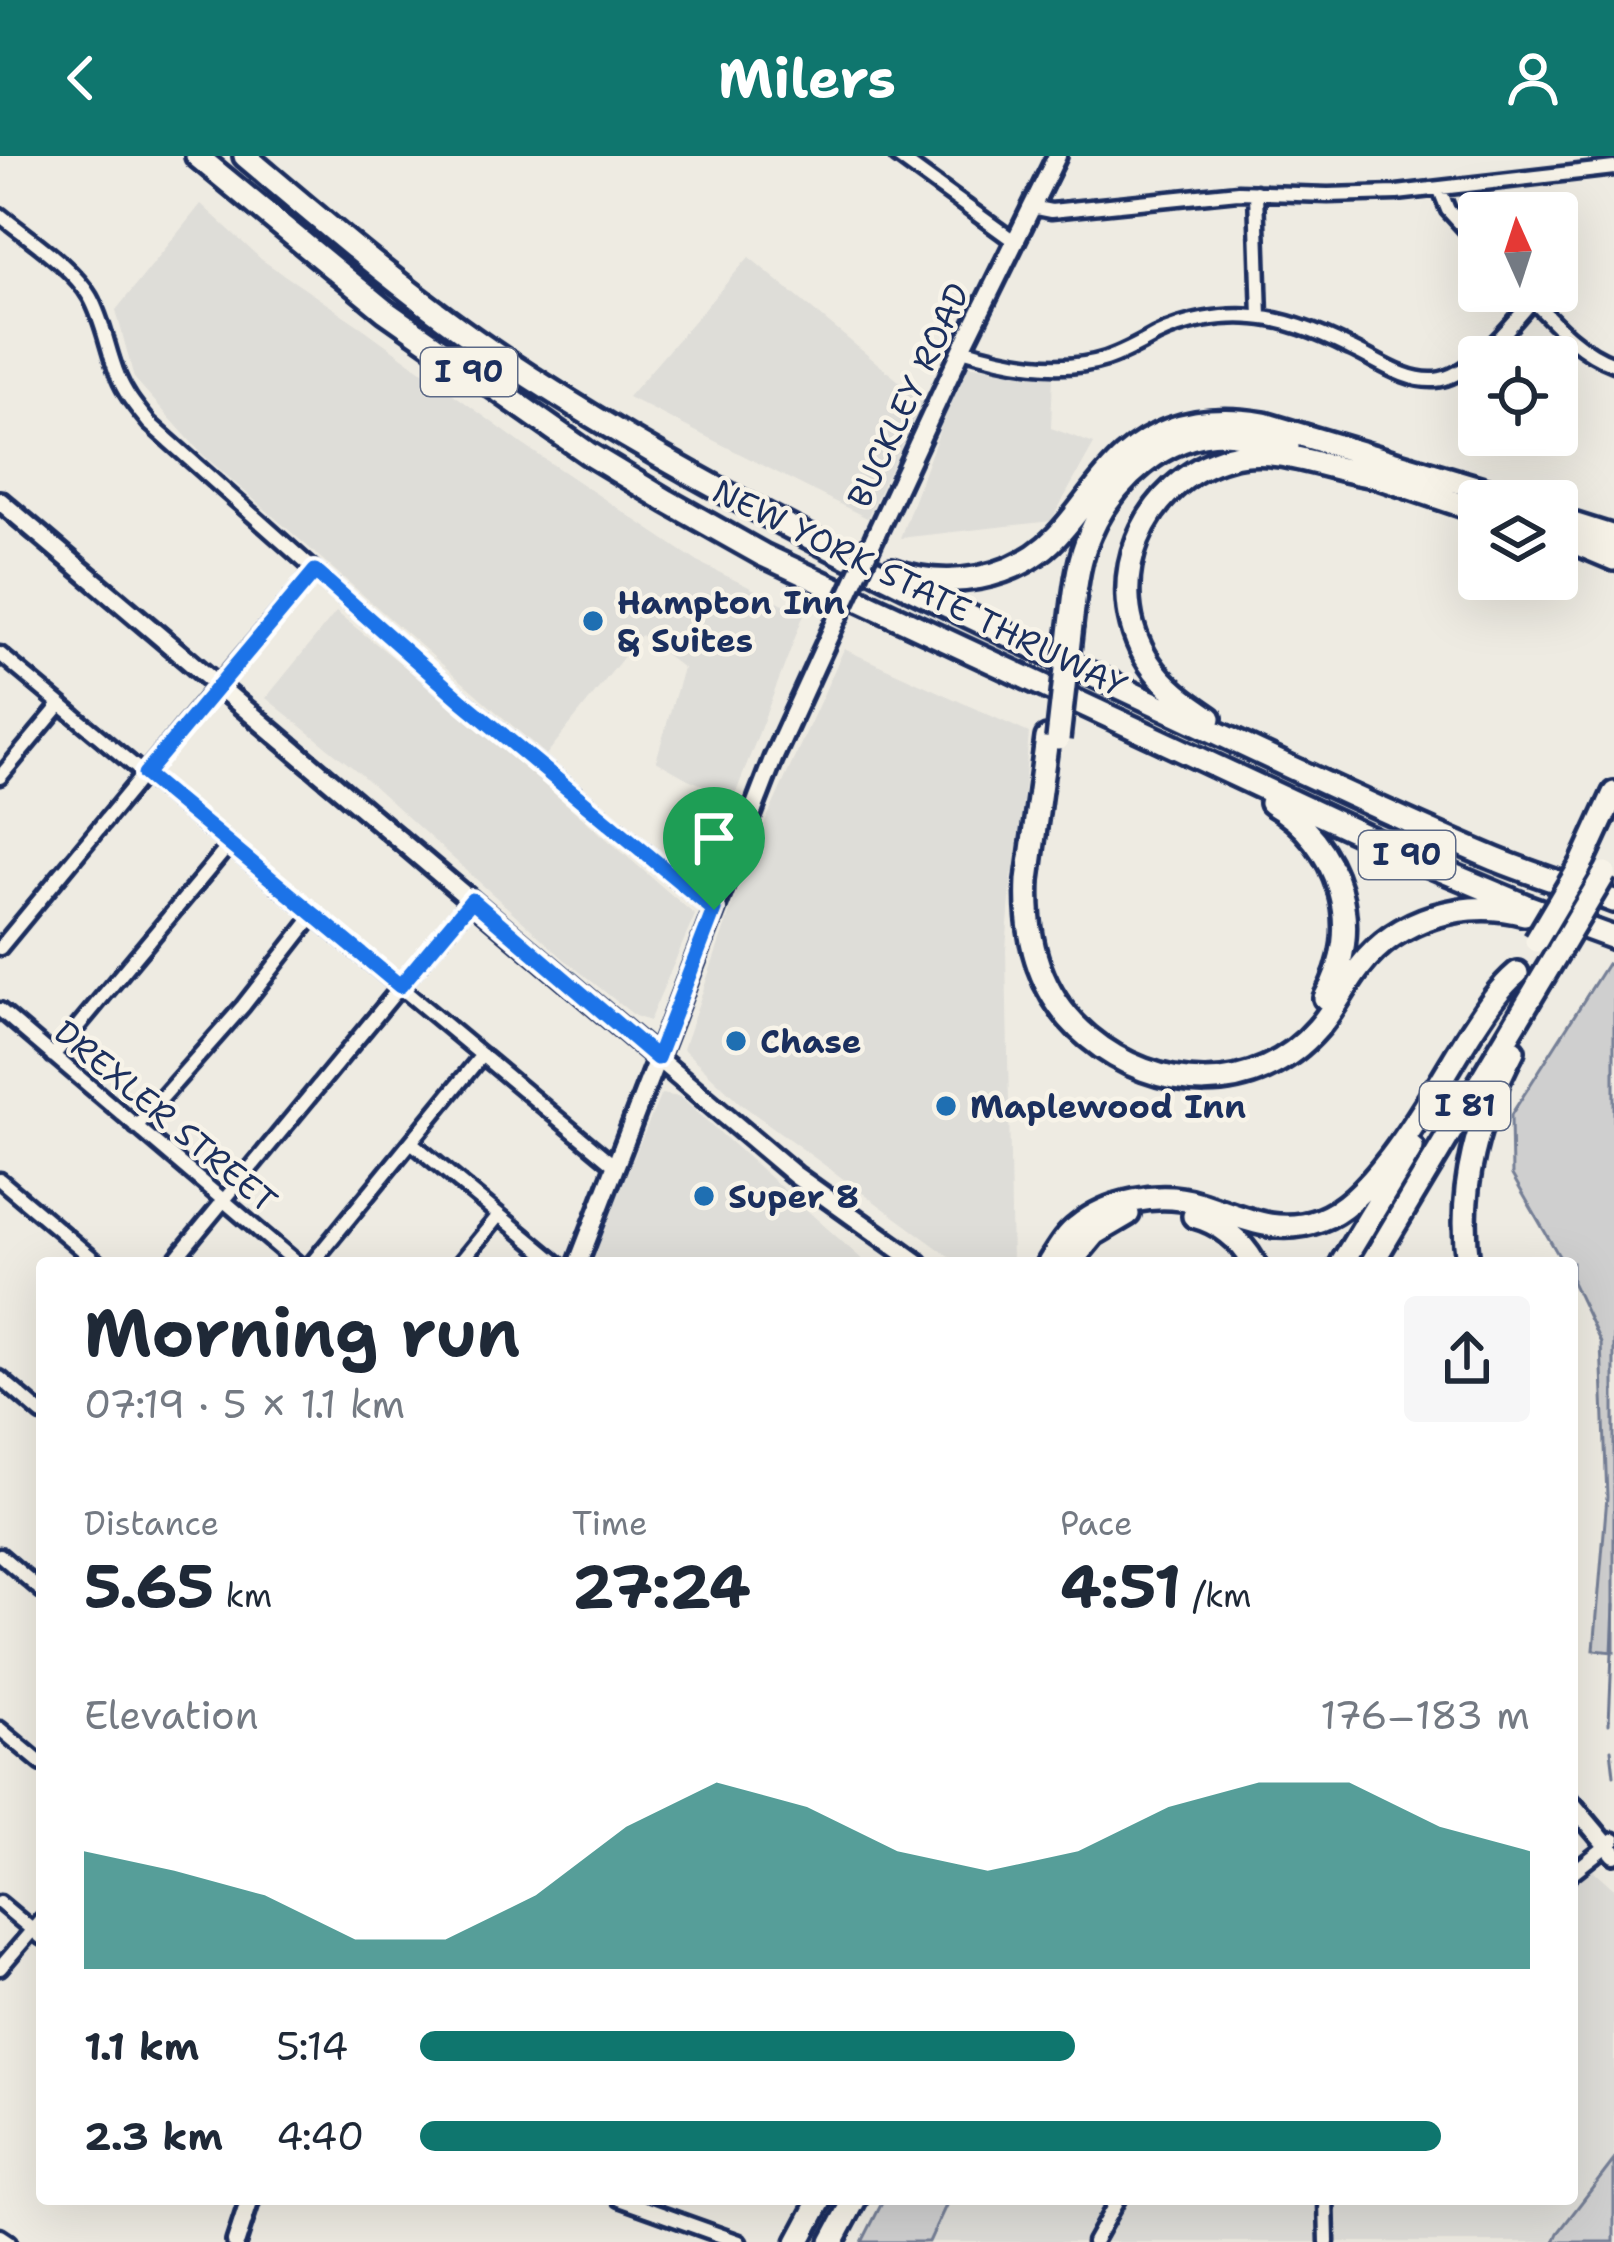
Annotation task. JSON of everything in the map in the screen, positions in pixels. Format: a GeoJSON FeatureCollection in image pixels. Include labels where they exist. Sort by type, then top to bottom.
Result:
{"type":"FeatureCollection","features":[{"type":"Feature","properties":{"kind":"highway","name":"NEW YORK STATE THRUWAY"},"geometry":{"type":"LineString","coordinates":[[197,156],[385,311],[589,454],[763,555],[1417,860],[1614,941]]}},
{"type":"Feature","properties":{"kind":"highway","name":"NEW YORK STATE THRUWAY"},"geometry":{"type":"LineString","coordinates":[[245,156],[436,311],[501,358],[660,458],[910,590],[1498,860],[1614,902]]}},
{"type":"Feature","properties":{"kind":"highway"},"geometry":{"type":"LineString","coordinates":[[802,535],[902,574],[977,579],[1004,571],[1053,541],[1123,458],[1166,431],[1200,422],[1238,419],[1264,424],[1458,482]]}},
{"type":"Feature","properties":{"kind":"highway"},"geometry":{"type":"LineString","coordinates":[[1065,624],[1082,557],[1100,513],[1130,474],[1175,444],[1202,436],[1247,436],[1458,504]]}},
{"type":"Feature","properties":{"kind":"highway"},"geometry":{"type":"LineString","coordinates":[[1282,763],[1192,706],[1149,663],[1130,620],[1126,592],[1137,536],[1179,482],[1228,457],[1276,454],[1375,476]]}},
{"type":"Feature","properties":{"kind":"highway"},"geometry":{"type":"LineString","coordinates":[[1108,475],[1073,545],[1052,738],[1041,922],[1049,963],[1060,988],[1092,1028],[1152,1063],[1198,1071],[1251,1061],[1295,1034],[1316,1014],[1330,991],[1345,940],[1342,895],[1334,871],[1310,833],[1289,814],[1205,761]]}},
{"type":"Feature","properties":{"kind":"highway"},"geometry":{"type":"LineString","coordinates":[[1578,518],[1614,524]]}},
{"type":"Feature","properties":{"kind":"highway"},"geometry":{"type":"LineString","coordinates":[[1578,523],[1614,537]]}},
{"type":"Feature","properties":{"kind":"highway"},"geometry":{"type":"LineString","coordinates":[[1578,539],[1614,549]]}},
{"type":"Feature","properties":{"kind":"highway"},"geometry":{"type":"LineString","coordinates":[[1578,543],[1614,560]]}},
{"type":"Feature","properties":{"kind":"highway"},"geometry":{"type":"LineString","coordinates":[[1052,738],[1028,880],[1031,945],[1065,1015],[1104,1050],[1145,1073],[1198,1082],[1228,1079],[1277,1060],[1318,1028],[1376,950],[1430,916],[1484,909],[1518,912],[1614,941]]}},
{"type":"Feature","properties":{"kind":"highway"},"geometry":{"type":"LineString","coordinates":[[1581,866],[1614,793]]}},
{"type":"Feature","properties":{"kind":"highway","name":"I 81"},"geometry":{"type":"LineString","coordinates":[[1346,1257],[1614,812]]}},
{"type":"Feature","properties":{"kind":"highway","name":"I 81"},"geometry":{"type":"LineString","coordinates":[[1376,1257],[1610,867]]}},
{"type":"Feature","properties":{"kind":"highway"},"geometry":{"type":"LineString","coordinates":[[1467,1257],[1465,1189],[1472,1154],[1485,1112],[1559,950]]}},
{"type":"Feature","properties":{"kind":"highway"},"geometry":{"type":"LineString","coordinates":[[1053,1257],[1075,1227],[1111,1207],[1144,1199],[1184,1200],[1246,1222],[1285,1228],[1322,1220],[1343,1209],[1367,1187],[1492,1000],[1516,973]]}},
{"type":"Feature","properties":{"kind":"highway"},"geometry":{"type":"LineString","coordinates":[[1075,1257],[1110,1223],[1127,1214],[1154,1210],[1176,1210],[1205,1219],[1240,1243],[1250,1257]]}},
{"type":"Feature","properties":{"kind":"highway"},"geometry":{"type":"LineString","coordinates":[[798,2242],[818,2205]]}},
{"type":"Feature","properties":{"kind":"highway"},"geometry":{"type":"LineString","coordinates":[[832,2242],[852,2205]]}},
{"type":"Feature","properties":{"kind":"street"},"geometry":{"type":"LineString","coordinates":[[897,156],[1014,241]]}},
{"type":"Feature","properties":{"kind":"street","name":"BUCKLEY ROAD"},"geometry":{"type":"LineString","coordinates":[[580,1257],[773,759],[962,349],[1057,156]]}},
{"type":"Feature","properties":{"kind":"street"},"geometry":{"type":"LineString","coordinates":[[1031,206],[1051,212],[1183,196],[1440,190],[1614,168]]}},
{"type":"Feature","properties":{"kind":"street"},"geometry":{"type":"LineString","coordinates":[[1440,190],[1458,221]]}},
{"type":"Feature","properties":{"kind":"street"},"geometry":{"type":"LineString","coordinates":[[1256,192],[1260,317]]}},
{"type":"Feature","properties":{"kind":"street"},"geometry":{"type":"LineString","coordinates":[[0,215],[78,279],[88,293],[102,320],[118,377],[148,423],[462,701],[714,910]]}},
{"type":"Feature","properties":{"kind":"street"},"geometry":{"type":"LineString","coordinates":[[962,349],[1021,364],[1060,366],[1093,362],[1132,349],[1183,325],[1260,317],[1323,336],[1417,379],[1433,380],[1455,374],[1478,357],[1516,312]]}},
{"type":"Feature","properties":{"kind":"street"},"geometry":{"type":"LineString","coordinates":[[1545,312],[1594,356],[1614,364]]}},
{"type":"Feature","properties":{"kind":"street"},"geometry":{"type":"LineString","coordinates":[[0,501],[897,1257]]}},
{"type":"Feature","properties":{"kind":"street"},"geometry":{"type":"LineString","coordinates":[[0,948],[315,571]]}},
{"type":"Feature","properties":{"kind":"street"},"geometry":{"type":"LineString","coordinates":[[0,654],[615,1166]]}},
{"type":"Feature","properties":{"kind":"street"},"geometry":{"type":"LineString","coordinates":[[0,777],[60,705]]}},
{"type":"Feature","properties":{"kind":"street"},"geometry":{"type":"LineString","coordinates":[[53,1056],[230,844]]}},
{"type":"Feature","properties":{"kind":"street"},"geometry":{"type":"LineString","coordinates":[[177,1257],[472,900]]}},
{"type":"Feature","properties":{"kind":"street"},"geometry":{"type":"LineString","coordinates":[[136,1127],[243,1006],[314,914]]}},
{"type":"Feature","properties":{"kind":"street","name":"DREXLER STREET"},"geometry":{"type":"LineString","coordinates":[[0,1010],[290,1257]]}},
{"type":"Feature","properties":{"kind":"street"},"geometry":{"type":"LineString","coordinates":[[317,1257],[482,1055]]}},
{"type":"Feature","properties":{"kind":"street"},"geometry":{"type":"LineString","coordinates":[[411,1142],[549,1257]]}},
{"type":"Feature","properties":{"kind":"street"},"geometry":{"type":"LineString","coordinates":[[0,1180],[91,1257]]}},
{"type":"Feature","properties":{"kind":"street"},"geometry":{"type":"LineString","coordinates":[[465,1257],[499,1215]]}},
{"type":"Feature","properties":{"kind":"street"},"geometry":{"type":"LineString","coordinates":[[0,1378],[36,1409]]}},
{"type":"Feature","properties":{"kind":"street"},"geometry":{"type":"LineString","coordinates":[[0,1555],[36,1586]]}},
{"type":"Feature","properties":{"kind":"street"},"geometry":{"type":"LineString","coordinates":[[0,1729],[36,1759]]}},
{"type":"Feature","properties":{"kind":"street"},"geometry":{"type":"LineString","coordinates":[[1578,1810],[1611,1846],[1578,1869]]}},
{"type":"Feature","properties":{"kind":"street"},"geometry":{"type":"LineString","coordinates":[[0,1903],[36,1927]]}},
{"type":"Feature","properties":{"kind":"street"},"geometry":{"type":"LineString","coordinates":[[0,1968],[36,1932]]}},
{"type":"Feature","properties":{"kind":"street"},"geometry":{"type":"LineString","coordinates":[[236,2242],[248,2205]]}},
{"type":"Feature","properties":{"kind":"street"},"geometry":{"type":"LineString","coordinates":[[637,2205],[739,2242]]}},
{"type":"Feature","properties":{"kind":"street"},"geometry":{"type":"LineString","coordinates":[[1094,2242],[1115,2205]]}},
{"type":"Feature","properties":{"kind":"street"},"geometry":{"type":"LineString","coordinates":[[1326,2205],[1327,2242]]}},
{"type":"Feature","properties":{"kind":"street"},"geometry":{"type":"LineString","coordinates":[[0,2236],[9,2242]]}},
{"type":"Feature","properties":{"kind":"shaded area"},"geometry":{"type":"Polygon","coordinates":[[[201,204],[262,260],[522,444],[698,562],[804,614],[734,798],[656,761],[683,668],[641,635],[546,755],[202,454],[134,378],[116,310],[201,204]]]}},
{"type":"Feature","properties":{"kind":"shaded area"},"geometry":{"type":"Polygon","coordinates":[[[749,257],[923,401],[867,518],[628,397],[749,257]]]}},
{"type":"Feature","properties":{"kind":"shaded area"},"geometry":{"type":"Polygon","coordinates":[[[964,365],[1053,375],[1051,428],[1094,444],[1051,521],[900,538],[964,365]]]}},
{"type":"Feature","properties":{"kind":"shaded area"},"geometry":{"type":"Polygon","coordinates":[[[336,612],[695,915],[649,1021],[635,1016],[564,959],[357,771],[266,698],[336,612]]]}},
{"type":"Feature","properties":{"kind":"shaded area"},"geometry":{"type":"Polygon","coordinates":[[[844,649],[1029,733],[1006,950],[1012,1257],[950,1257],[741,1104],[683,1049],[747,862],[844,649]]]}},
{"type":"Feature","properties":{"kind":"shaded area"},"geometry":{"type":"Polygon","coordinates":[[[1607,964],[1614,967],[1614,1652],[1594,1650],[1607,1497],[1601,1343],[1578,1295],[1578,1257],[1560,1257],[1512,1175],[1511,1115],[1607,964]]]}},
{"type":"Feature","properties":{"kind":"shaded area"},"geometry":{"type":"Polygon","coordinates":[[[661,1094],[680,1097],[859,1257],[591,1257],[661,1094]]]}},
{"type":"Feature","properties":{"kind":"shaded area"},"geometry":{"type":"Polygon","coordinates":[[[1578,1856],[1614,1889],[1614,2160],[1554,2242],[929,2242],[946,2205],[1578,2205],[1578,1856]]]}},
{"type":"Feature","properties":{"kind":"shaded area"},"geometry":{"type":"Polygon","coordinates":[[[1614,2160],[1614,2242],[1554,2242],[1558,2233],[1614,2160]]]}},
{"type":"Feature","properties":{"kind":"shaded area"},"geometry":{"type":"Polygon","coordinates":[[[881,2205],[946,2205],[929,2242],[862,2242],[881,2205]]]}},
{"type":"Feature","properties":{"kind":"waterway"},"geometry":{"type":"LineString","coordinates":[[1609,1724],[1614,1605]]}},
{"type":"Feature","properties":{"kind":"waterway"},"geometry":{"type":"LineString","coordinates":[[1611,1749],[1614,1775]]}},
{"type":"Feature","properties":{"kind":"place","name":"Hampton Inn & Suites"},"geometry":{"type":"Point","coordinates":[593,621]}},
{"type":"Feature","properties":{"kind":"place","name":"Chase"},"geometry":{"type":"Point","coordinates":[736,1041]}},
{"type":"Feature","properties":{"kind":"place","name":"Maplewood Inn"},"geometry":{"type":"Point","coordinates":[946,1106]}},
{"type":"Feature","properties":{"kind":"place","name":"Super 8"},"geometry":{"type":"Point","coordinates":[704,1196]}},
{"type":"Feature","properties":{"kind":"route"},"geometry":{"type":"LineString","coordinates":[[315,571],[462,701],[714,910],[657,1058],[472,900],[400,986],[145,774],[315,571]]}}]}
